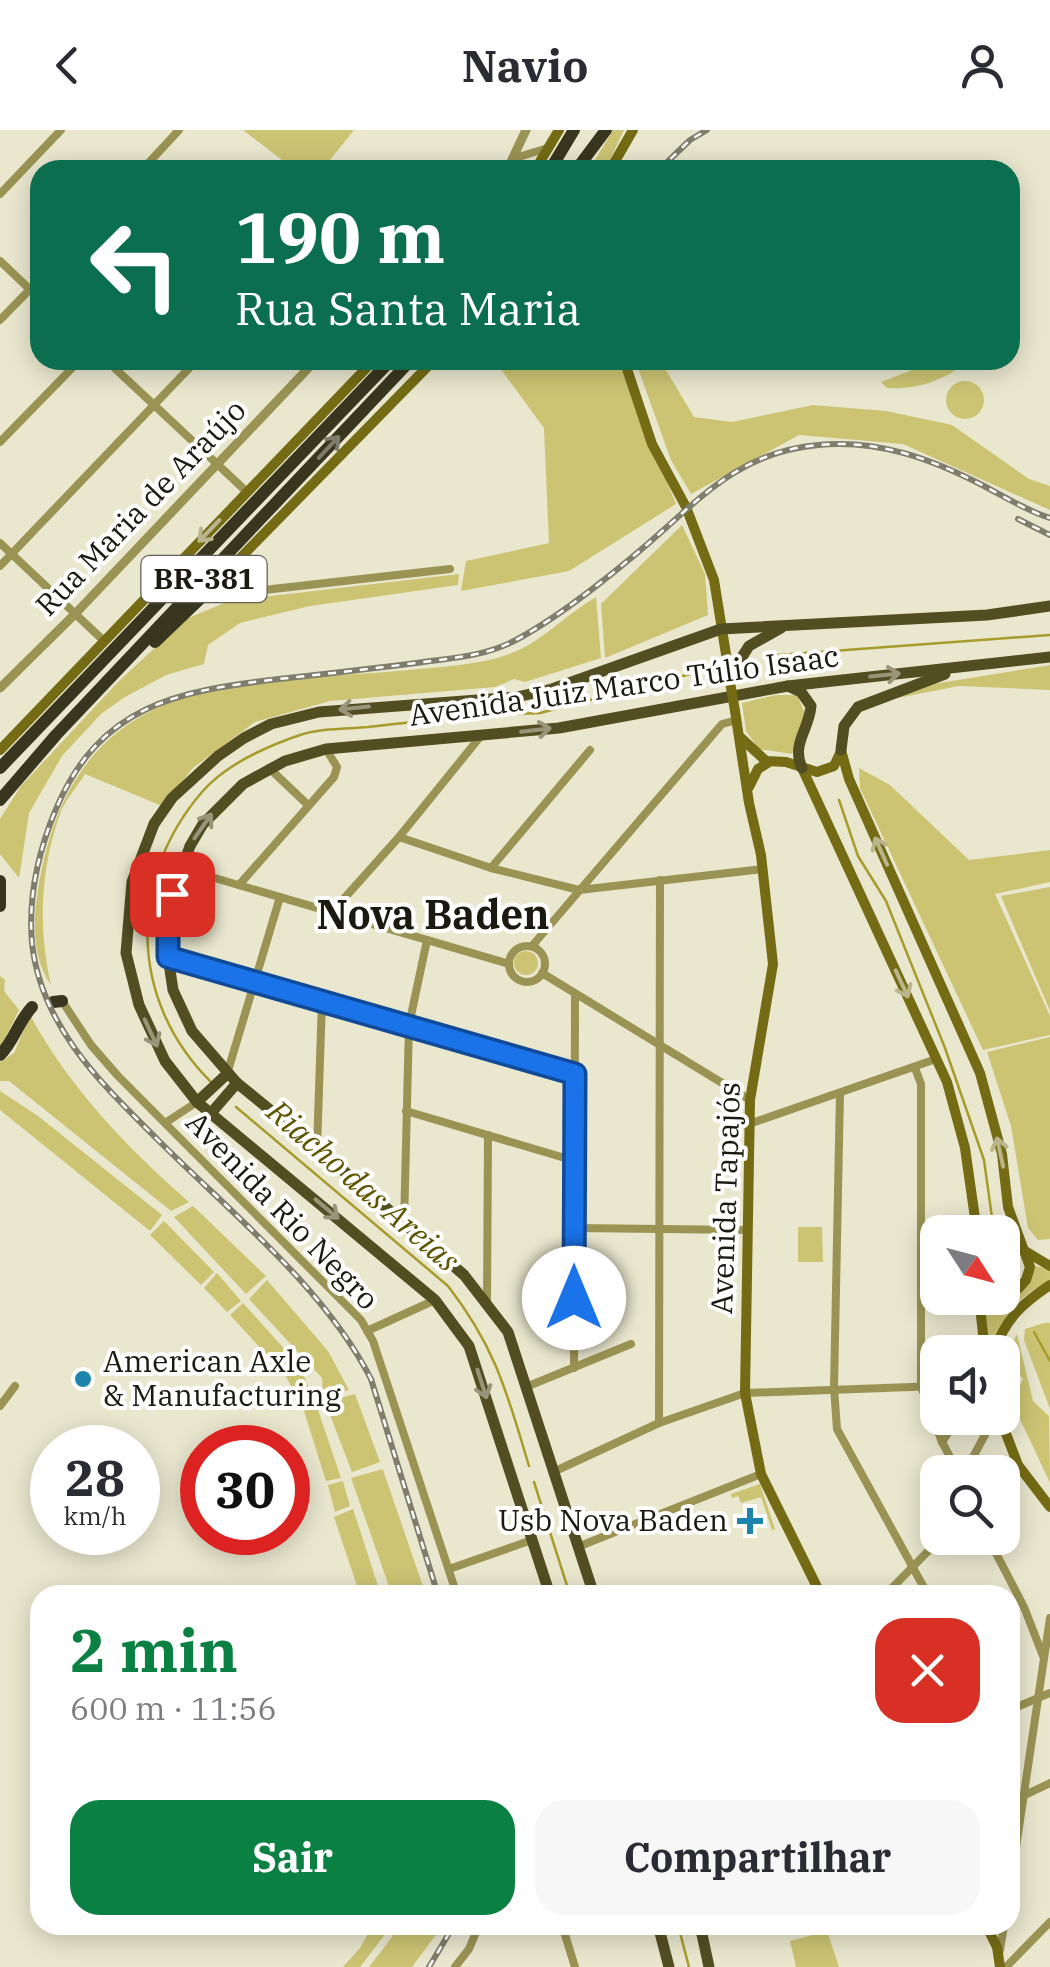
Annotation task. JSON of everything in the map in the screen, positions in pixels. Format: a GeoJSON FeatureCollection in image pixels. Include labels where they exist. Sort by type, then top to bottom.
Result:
{"type":"FeatureCollection","features":[{"type":"Feature","properties":{"kind":"highway"},"geometry":{"type":"LineString","coordinates":[[556,160],[574,130]]}},
{"type":"Feature","properties":{"kind":"highway"},"geometry":{"type":"LineString","coordinates":[[584,160],[606,130]]}},
{"type":"Feature","properties":{"kind":"highway","name":"BR-381"},"geometry":{"type":"LineString","coordinates":[[0,768],[382,370]]}},
{"type":"Feature","properties":{"kind":"highway","name":"BR-381"},"geometry":{"type":"LineString","coordinates":[[0,800],[403,370]]}},
{"type":"Feature","properties":{"kind":"highway"},"geometry":{"type":"LineString","coordinates":[[73,718],[202,597]]}},
{"type":"Feature","properties":{"kind":"highway"},"geometry":{"type":"LineString","coordinates":[[0,754],[88,674]]}},
{"type":"Feature","properties":{"kind":"highway"},"geometry":{"type":"LineString","coordinates":[[0,881],[0,906]]}},
{"type":"Feature","properties":{"kind":"highway"},"geometry":{"type":"LineString","coordinates":[[0,1055],[18,1022],[32,1007]]}},
{"type":"Feature","properties":{"kind":"main road"},"geometry":{"type":"LineString","coordinates":[[550,140],[559,130]]}},
{"type":"Feature","properties":{"kind":"main road"},"geometry":{"type":"LineString","coordinates":[[616,160],[633,130]]}},
{"type":"Feature","properties":{"kind":"main road","name":"BR-381"},"geometry":{"type":"LineString","coordinates":[[0,754],[364,370]]}},
{"type":"Feature","properties":{"kind":"main road","name":"BR-381"},"geometry":{"type":"LineString","coordinates":[[202,597],[424,370]]}},
{"type":"Feature","properties":{"kind":"main road"},"geometry":{"type":"LineString","coordinates":[[627,370],[652,444],[686,507],[714,580],[730,679]]}},
{"type":"Feature","properties":{"kind":"main road","name":"Avenida Juiz Marco Túlio Isaac"},"geometry":{"type":"LineString","coordinates":[[547,1585],[470,1346],[436,1300],[198,1102],[164,1060],[153,1039],[139,1005],[126,952],[132,882],[154,824],[172,798],[195,776],[244,738],[271,724],[319,712],[534,693],[720,629],[987,615],[1050,606]]}},
{"type":"Feature","properties":{"kind":"main road"},"geometry":{"type":"LineString","coordinates":[[730,679],[749,646],[789,625]]}},
{"type":"Feature","properties":{"kind":"main road","name":"Avenida Juiz Marco Túlio Isaac"},"geometry":{"type":"LineString","coordinates":[[591,1585],[508,1332],[464,1275],[232,1078],[192,1031],[173,990],[168,957],[172,894],[190,846],[220,804],[242,784],[269,768],[326,748],[559,728],[788,686],[1050,657]]}},
{"type":"Feature","properties":{"kind":"main road"},"geometry":{"type":"LineString","coordinates":[[749,803],[749,784],[768,762],[824,771],[834,766],[844,726],[858,707],[971,666]]}},
{"type":"Feature","properties":{"kind":"main road","name":"Avenida Tapajós"},"geometry":{"type":"LineString","coordinates":[[730,679],[763,869],[773,964],[750,1100],[746,1393],[761,1474],[816,1585]]}},
{"type":"Feature","properties":{"kind":"main road"},"geometry":{"type":"LineString","coordinates":[[788,686],[801,692],[810,706],[797,756],[947,1082],[964,1148],[974,1215]]}},
{"type":"Feature","properties":{"kind":"main road"},"geometry":{"type":"LineString","coordinates":[[737,721],[752,750],[768,762]]}},
{"type":"Feature","properties":{"kind":"main road"},"geometry":{"type":"LineString","coordinates":[[841,750],[849,779],[980,1074],[1002,1154],[1010,1215]]}},
{"type":"Feature","properties":{"kind":"main road"},"geometry":{"type":"LineString","coordinates":[[198,1102],[232,1078]]}},
{"type":"Feature","properties":{"kind":"main road"},"geometry":{"type":"LineString","coordinates":[[212,1112],[232,1078]]}},
{"type":"Feature","properties":{"kind":"main road"},"geometry":{"type":"LineString","coordinates":[[1020,1247],[1050,1266]]}},
{"type":"Feature","properties":{"kind":"main road"},"geometry":{"type":"LineString","coordinates":[[1020,1247],[1030,1268],[1020,1287]]}},
{"type":"Feature","properties":{"kind":"main road"},"geometry":{"type":"LineString","coordinates":[[1001,1335],[1016,1310],[1050,1285]]}},
{"type":"Feature","properties":{"kind":"main road"},"geometry":{"type":"LineString","coordinates":[[1005,1435],[1018,1465],[1050,1507]]}},
{"type":"Feature","properties":{"kind":"main road"},"geometry":{"type":"LineString","coordinates":[[661,1935],[669,1967]]}},
{"type":"Feature","properties":{"kind":"main road"},"geometry":{"type":"LineString","coordinates":[[702,1935],[710,1967]]}},
{"type":"Feature","properties":{"kind":"main road"},"geometry":{"type":"LineString","coordinates":[[990,1935],[1002,1964]]}},
{"type":"Feature","properties":{"kind":"street"},"geometry":{"type":"LineString","coordinates":[[32,160],[61,130]]}},
{"type":"Feature","properties":{"kind":"street"},"geometry":{"type":"LineString","coordinates":[[151,160],[179,130]]}},
{"type":"Feature","properties":{"kind":"street"},"geometry":{"type":"LineString","coordinates":[[512,159],[526,130]]}},
{"type":"Feature","properties":{"kind":"street"},"geometry":{"type":"LineString","coordinates":[[512,159],[550,140]]}},
{"type":"Feature","properties":{"kind":"street"},"geometry":{"type":"LineString","coordinates":[[0,194],[30,163]]}},
{"type":"Feature","properties":{"kind":"street"},"geometry":{"type":"LineString","coordinates":[[0,261],[30,289],[0,320]]}},
{"type":"Feature","properties":{"kind":"street"},"geometry":{"type":"LineString","coordinates":[[0,442],[70,370]]}},
{"type":"Feature","properties":{"kind":"street"},"geometry":{"type":"LineString","coordinates":[[117,370],[247,492]]}},
{"type":"Feature","properties":{"kind":"street"},"geometry":{"type":"LineString","coordinates":[[0,566],[188,370]]}},
{"type":"Feature","properties":{"kind":"street","name":"Rua Maria de Araújo"},"geometry":{"type":"LineString","coordinates":[[0,688],[306,370]]}},
{"type":"Feature","properties":{"kind":"street"},"geometry":{"type":"LineString","coordinates":[[0,542],[104,641]]}},
{"type":"Feature","properties":{"kind":"street"},"geometry":{"type":"LineString","coordinates":[[202,597],[450,569]]}},
{"type":"Feature","properties":{"kind":"street"},"geometry":{"type":"LineString","coordinates":[[532,946],[544,957],[542,973],[534,980],[522,981],[512,974],[509,964],[516,949],[532,946],[722,724],[737,721]]}},
{"type":"Feature","properties":{"kind":"street"},"geometry":{"type":"LineString","coordinates":[[332,912],[480,737]]}},
{"type":"Feature","properties":{"kind":"street"},"geometry":{"type":"LineString","coordinates":[[239,885],[334,777],[337,767],[326,748]]}},
{"type":"Feature","properties":{"kind":"street"},"geometry":{"type":"LineString","coordinates":[[491,868],[590,750]]}},
{"type":"Feature","properties":{"kind":"street"},"geometry":{"type":"LineString","coordinates":[[269,768],[308,806]]}},
{"type":"Feature","properties":{"kind":"street"},"geometry":{"type":"LineString","coordinates":[[399,837],[491,868],[580,890],[763,869]]}},
{"type":"Feature","properties":{"kind":"street"},"geometry":{"type":"LineString","coordinates":[[201,874],[509,964]]}},
{"type":"Feature","properties":{"kind":"street"},"geometry":{"type":"LineString","coordinates":[[659,1422],[660,880]]}},
{"type":"Feature","properties":{"kind":"street"},"geometry":{"type":"LineString","coordinates":[[232,1078],[254,982],[280,896]]}},
{"type":"Feature","properties":{"kind":"street"},"geometry":{"type":"LineString","coordinates":[[404,1224],[409,1025],[427,940]]}},
{"type":"Feature","properties":{"kind":"street"},"geometry":{"type":"LineString","coordinates":[[168,957],[575,1074]]}},
{"type":"Feature","properties":{"kind":"street"},"geometry":{"type":"LineString","coordinates":[[542,973],[750,1100]]}},
{"type":"Feature","properties":{"kind":"street"},"geometry":{"type":"LineString","coordinates":[[574,1368],[576,995]]}},
{"type":"Feature","properties":{"kind":"street","name":"Avenida Rio Negro"},"geometry":{"type":"LineString","coordinates":[[58,1001],[109,1066],[362,1320],[454,1585]]}},
{"type":"Feature","properties":{"kind":"street"},"geometry":{"type":"LineString","coordinates":[[318,1148],[322,1001]]}},
{"type":"Feature","properties":{"kind":"street"},"geometry":{"type":"LineString","coordinates":[[750,1124],[936,1059]]}},
{"type":"Feature","properties":{"kind":"street"},"geometry":{"type":"LineString","coordinates":[[915,1068],[921,1084],[921,1335]]}},
{"type":"Feature","properties":{"kind":"street"},"geometry":{"type":"LineString","coordinates":[[840,1093],[834,1388],[837,1429],[923,1585]]}},
{"type":"Feature","properties":{"kind":"street"},"geometry":{"type":"LineString","coordinates":[[166,1123],[198,1102]]}},
{"type":"Feature","properties":{"kind":"street"},"geometry":{"type":"LineString","coordinates":[[406,1111],[574,1161]]}},
{"type":"Feature","properties":{"kind":"street"},"geometry":{"type":"LineString","coordinates":[[487,1303],[488,1135]]}},
{"type":"Feature","properties":{"kind":"street"},"geometry":{"type":"LineString","coordinates":[[574,1228],[748,1230]]}},
{"type":"Feature","properties":{"kind":"street"},"geometry":{"type":"LineString","coordinates":[[367,1330],[436,1300]]}},
{"type":"Feature","properties":{"kind":"street"},"geometry":{"type":"LineString","coordinates":[[526,1387],[631,1344]]}},
{"type":"Feature","properties":{"kind":"street"},"geometry":{"type":"LineString","coordinates":[[0,1406],[14,1386]]}},
{"type":"Feature","properties":{"kind":"street"},"geometry":{"type":"LineString","coordinates":[[552,1472],[659,1422],[746,1393],[920,1386]]}},
{"type":"Feature","properties":{"kind":"street"},"geometry":{"type":"LineString","coordinates":[[939,1435],[951,1455]]}},
{"type":"Feature","properties":{"kind":"street"},"geometry":{"type":"LineString","coordinates":[[942,1442],[947,1435]]}},
{"type":"Feature","properties":{"kind":"street"},"geometry":{"type":"LineString","coordinates":[[580,1546],[761,1474]]}},
{"type":"Feature","properties":{"kind":"street"},"geometry":{"type":"LineString","coordinates":[[449,1568],[532,1540]]}},
{"type":"Feature","properties":{"kind":"street"},"geometry":{"type":"LineString","coordinates":[[896,1585],[925,1555]]}},
{"type":"Feature","properties":{"kind":"street"},"geometry":{"type":"LineString","coordinates":[[997,1555],[1013,1585]]}},
{"type":"Feature","properties":{"kind":"street"},"geometry":{"type":"LineString","coordinates":[[1020,1599],[1044,1660]]}},
{"type":"Feature","properties":{"kind":"street"},"geometry":{"type":"LineString","coordinates":[[1020,1829],[1050,1618]]}},
{"type":"Feature","properties":{"kind":"street"},"geometry":{"type":"LineString","coordinates":[[1020,1706],[1050,1693]]}},
{"type":"Feature","properties":{"kind":"street"},"geometry":{"type":"LineString","coordinates":[[1026,1794],[1050,1784]]}},
{"type":"Feature","properties":{"kind":"street"},"geometry":{"type":"LineString","coordinates":[[1002,1964],[1050,1922]]}},
{"type":"Feature","properties":{"kind":"street"},"geometry":{"type":"LineString","coordinates":[[456,1967],[470,1950],[475,1935]]}},
{"type":"Feature","properties":{"kind":"street"},"geometry":{"type":"LineString","coordinates":[[565,1935],[575,1967]]}},
{"type":"Feature","properties":{"kind":"street"},"geometry":{"type":"LineString","coordinates":[[1002,1964],[1003,1935]]}},
{"type":"Feature","properties":{"kind":"shaded area"},"geometry":{"type":"Polygon","coordinates":[[[243,130],[354,130],[330,160],[282,160],[243,130]]]}},
{"type":"Feature","properties":{"kind":"shaded area"},"geometry":{"type":"Polygon","coordinates":[[[613,130],[624,130],[610,160],[595,160],[613,130]]]}},
{"type":"Feature","properties":{"kind":"shaded area"},"geometry":{"type":"Polygon","coordinates":[[[501,370],[622,370],[676,504],[569,571],[461,591],[466,561],[549,543],[544,428],[501,370]]]}},
{"type":"Feature","properties":{"kind":"shaded area"},"geometry":{"type":"Polygon","coordinates":[[[639,370],[666,370],[694,417],[732,422],[813,405],[886,411],[952,425],[1029,479],[1050,486],[1050,510],[903,444],[799,435],[691,494],[671,460],[639,370]]]}},
{"type":"Feature","properties":{"kind":"shaded area"},"geometry":{"type":"Polygon","coordinates":[[[912,370],[955,370],[920,385],[887,388],[881,382],[912,370]]]}},
{"type":"Feature","properties":{"kind":"shaded area"},"geometry":{"type":"Polygon","coordinates":[[[965,381],[978,387],[984,400],[978,413],[965,419],[952,413],[946,400],[952,387],[965,381]]]}},
{"type":"Feature","properties":{"kind":"shaded area"},"geometry":{"type":"Polygon","coordinates":[[[682,525],[705,574],[708,615],[605,658],[601,604],[682,525]]]}},
{"type":"Feature","properties":{"kind":"shaded area"},"geometry":{"type":"Polygon","coordinates":[[[459,574],[458,585],[310,606],[240,623],[208,645],[204,664],[166,675],[101,714],[62,756],[29,813],[19,878],[0,854],[0,819],[21,786],[118,682],[186,619],[229,601],[459,574]]]}},
{"type":"Feature","properties":{"kind":"shaded area"},"geometry":{"type":"Polygon","coordinates":[[[596,597],[601,658],[525,682],[514,679],[495,687],[330,701],[255,722],[193,768],[162,806],[85,774],[62,809],[48,856],[43,921],[51,985],[36,944],[35,913],[42,868],[63,802],[94,754],[134,721],[180,699],[232,686],[452,666],[495,658],[531,644],[596,597]]]}},
{"type":"Feature","properties":{"kind":"shaded area"},"geometry":{"type":"Polygon","coordinates":[[[1050,665],[1050,690],[959,686],[882,701],[921,686],[1050,665]]]}},
{"type":"Feature","properties":{"kind":"shaded area"},"geometry":{"type":"Polygon","coordinates":[[[776,695],[797,695],[805,713],[792,754],[759,749],[746,731],[742,703],[776,695]]]}},
{"type":"Feature","properties":{"kind":"shaded area"},"geometry":{"type":"Polygon","coordinates":[[[859,768],[890,785],[969,860],[1050,850],[1050,882],[995,894],[1050,1016],[1050,1035],[983,1050],[860,788],[859,768]]]}},
{"type":"Feature","properties":{"kind":"shaded area"},"geometry":{"type":"Polygon","coordinates":[[[1050,887],[1050,1011],[1001,896],[1050,887]]]}},
{"type":"Feature","properties":{"kind":"shaded area"},"geometry":{"type":"Polygon","coordinates":[[[526,951],[538,963],[526,975],[514,963],[526,951]]]}},
{"type":"Feature","properties":{"kind":"shaded area"},"geometry":{"type":"Polygon","coordinates":[[[0,976],[5,980],[4,991],[19,1010],[0,1049],[0,976]]]}},
{"type":"Feature","properties":{"kind":"shaded area"},"geometry":{"type":"Polygon","coordinates":[[[30,1015],[62,1067],[101,1115],[189,1202],[171,1211],[9,1081],[0,1081],[0,1062],[14,1053],[30,1015]]]}},
{"type":"Feature","properties":{"kind":"shaded area"},"geometry":{"type":"Polygon","coordinates":[[[1050,1037],[1050,1239],[1038,1240],[1028,1228],[1011,1126],[987,1052],[1050,1037]]]}},
{"type":"Feature","properties":{"kind":"shaded area"},"geometry":{"type":"Polygon","coordinates":[[[0,1091],[38,1116],[162,1215],[150,1231],[0,1110],[0,1091]]]}},
{"type":"Feature","properties":{"kind":"shaded area"},"geometry":{"type":"Polygon","coordinates":[[[193,1206],[266,1276],[246,1294],[174,1217],[193,1206]]]}},
{"type":"Feature","properties":{"kind":"shaded area"},"geometry":{"type":"Polygon","coordinates":[[[164,1221],[214,1272],[201,1285],[150,1235],[164,1221]]]}},
{"type":"Feature","properties":{"kind":"shaded area"},"geometry":{"type":"Polygon","coordinates":[[[798,1227],[822,1227],[823,1262],[798,1262],[798,1227]]]}},
{"type":"Feature","properties":{"kind":"shaded area"},"geometry":{"type":"Polygon","coordinates":[[[1033,1265],[1050,1270],[1050,1281],[1020,1301],[1020,1291],[1033,1265]]]}},
{"type":"Feature","properties":{"kind":"shaded area"},"geometry":{"type":"Polygon","coordinates":[[[217,1273],[241,1301],[227,1312],[204,1288],[217,1273]]]}},
{"type":"Feature","properties":{"kind":"shaded area"},"geometry":{"type":"Polygon","coordinates":[[[267,1280],[328,1351],[349,1390],[323,1397],[322,1378],[249,1299],[267,1280]]]}},
{"type":"Feature","properties":{"kind":"shaded area"},"geometry":{"type":"Polygon","coordinates":[[[243,1303],[299,1365],[315,1401],[301,1407],[286,1376],[230,1315],[243,1303]]]}},
{"type":"Feature","properties":{"kind":"shaded area"},"geometry":{"type":"Polygon","coordinates":[[[985,1315],[1008,1315],[997,1335],[988,1335],[985,1315]]]}},
{"type":"Feature","properties":{"kind":"shaded area"},"geometry":{"type":"Polygon","coordinates":[[[1050,1323],[1050,1409],[1024,1340],[1025,1329],[1050,1323]]]}},
{"type":"Feature","properties":{"kind":"shaded area"},"geometry":{"type":"Polygon","coordinates":[[[1020,1347],[1033,1401],[1049,1416],[1050,1483],[1020,1419],[1020,1347]]]}},
{"type":"Feature","properties":{"kind":"shaded area"},"geometry":{"type":"Polygon","coordinates":[[[355,1394],[380,1462],[352,1472],[325,1402],[355,1394]]]}},
{"type":"Feature","properties":{"kind":"shaded area"},"geometry":{"type":"Polygon","coordinates":[[[317,1407],[341,1478],[326,1481],[304,1411],[317,1407]]]}},
{"type":"Feature","properties":{"kind":"shaded area"},"geometry":{"type":"Polygon","coordinates":[[[383,1469],[423,1585],[388,1585],[351,1478],[383,1469]]]}},
{"type":"Feature","properties":{"kind":"shaded area"},"geometry":{"type":"Polygon","coordinates":[[[343,1481],[350,1506],[335,1512],[328,1485],[343,1481]]]}},
{"type":"Feature","properties":{"kind":"shaded area"},"geometry":{"type":"Polygon","coordinates":[[[760,1484],[775,1529],[772,1530],[761,1497],[741,1503],[738,1496],[732,1498],[731,1494],[760,1484]]]}},
{"type":"Feature","properties":{"kind":"shaded area"},"geometry":{"type":"Polygon","coordinates":[[[353,1509],[378,1585],[357,1585],[334,1517],[353,1509]]]}},
{"type":"Feature","properties":{"kind":"shaded area"},"geometry":{"type":"Polygon","coordinates":[[[367,1935],[384,1935],[360,1967],[343,1967],[367,1935]]]}},
{"type":"Feature","properties":{"kind":"shaded area"},"geometry":{"type":"Polygon","coordinates":[[[436,1935],[412,1967],[369,1967],[392,1937],[436,1935]]]}},
{"type":"Feature","properties":{"kind":"shaded area"},"geometry":{"type":"Polygon","coordinates":[[[828,1935],[839,1967],[796,1967],[790,1941],[828,1935]]]}},
{"type":"Feature","properties":{"kind":"waterway","name":"Riacho das Areias"},"geometry":{"type":"LineString","coordinates":[[765,656],[1050,635]]}},
{"type":"Feature","properties":{"kind":"waterway","name":"Riacho das Areias"},"geometry":{"type":"LineString","coordinates":[[515,714],[540,713],[706,670]]}},
{"type":"Feature","properties":{"kind":"waterway","name":"Riacho das Areias"},"geometry":{"type":"LineString","coordinates":[[210,1081],[183,1049],[164,1014],[152,977],[148,939],[150,900],[160,862],[177,826],[202,792],[247,758],[308,733],[497,714]]}},
{"type":"Feature","properties":{"kind":"waterway"},"geometry":{"type":"LineString","coordinates":[[839,800],[858,856],[886,901],[945,1048],[984,1160],[992,1215]]}},
{"type":"Feature","properties":{"kind":"waterway","name":"Riacho das Areias"},"geometry":{"type":"LineString","coordinates":[[236,1107],[448,1286],[489,1351],[529,1466]]}},
{"type":"Feature","properties":{"kind":"waterway"},"geometry":{"type":"LineString","coordinates":[[1034,1332],[1050,1361]]}},
{"type":"Feature","properties":{"kind":"waterway","name":"Riacho das Areias"},"geometry":{"type":"LineString","coordinates":[[534,1482],[567,1585]]}},
{"type":"Feature","properties":{"kind":"waterway","name":"Riacho das Areias"},"geometry":{"type":"LineString","coordinates":[[681,1935],[689,1967]]}},
{"type":"Feature","properties":{"kind":"railway"},"geometry":{"type":"LineString","coordinates":[[669,160],[707,130]]}},
{"type":"Feature","properties":{"kind":"railway"},"geometry":{"type":"LineString","coordinates":[[435,1585],[371,1379],[351,1345],[274,1252],[96,1075],[77,1052],[48,1001],[32,943],[33,892],[50,825],[74,774],[95,746],[119,725],[175,698],[242,684],[466,656],[502,646],[553,618],[594,588],[718,483],[754,462],[794,448],[840,444],[904,453],[945,467],[1050,518]]}},
{"type":"Feature","properties":{"kind":"railway"},"geometry":{"type":"LineString","coordinates":[[1018,519],[1050,535]]}},
{"type":"Feature","properties":{"kind":"railway"},"geometry":{"type":"LineString","coordinates":[[429,1967],[448,1935]]}},
{"type":"Feature","properties":{"kind":"place","name":"American Axle & Manufacturing"},"geometry":{"type":"Point","coordinates":[83,1379]}},
{"type":"Feature","properties":{"kind":"place","name":"Usb Nova Baden"},"geometry":{"type":"Point","coordinates":[750,1521]}},
{"type":"Feature","properties":{"kind":"district","name":"Nova Baden"},"geometry":{"type":"Point","coordinates":[433,915]}},
{"type":"Feature","properties":{"kind":"route"},"geometry":{"type":"LineString","coordinates":[[172,894],[168,957],[575,1074],[574,1298]]}}]}
